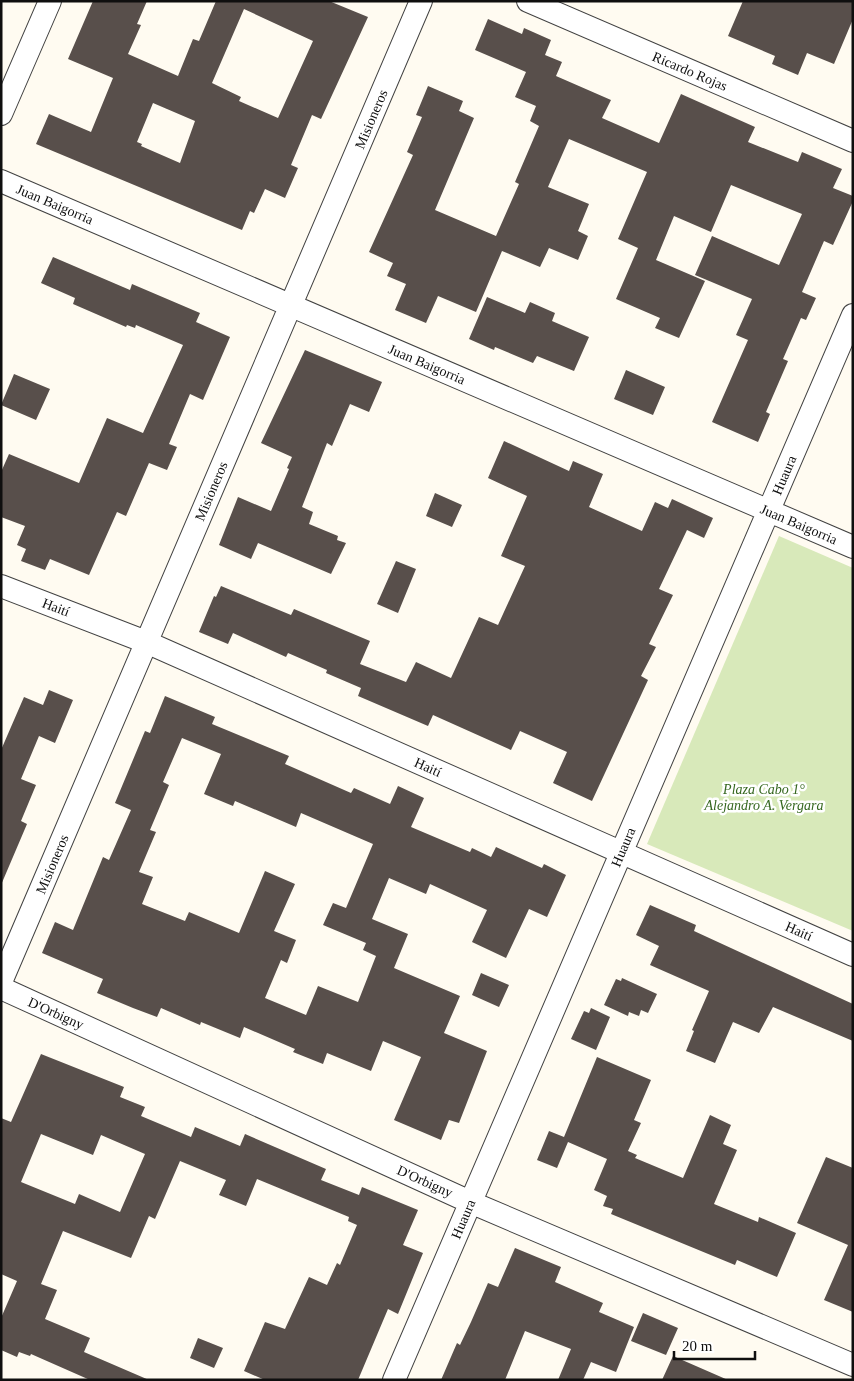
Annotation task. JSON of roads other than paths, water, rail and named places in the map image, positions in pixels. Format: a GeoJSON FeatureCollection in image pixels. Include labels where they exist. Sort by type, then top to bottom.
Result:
{"type":"FeatureCollection","features":[{"type":"Feature","properties":{"kind":"street"},"geometry":{"type":"LineString","coordinates":[[1,114],[50,1]]}},
{"type":"Feature","properties":{"kind":"street","name":"Misioneros"},"geometry":{"type":"LineString","coordinates":[[1,982],[421,1]]}},
{"type":"Feature","properties":{"kind":"street","name":"Ricardo Rojas"},"geometry":{"type":"LineString","coordinates":[[528,1],[853,141]]}},
{"type":"Feature","properties":{"kind":"street","name":"Juan Baigorria"},"geometry":{"type":"LineString","coordinates":[[1,181],[853,547]]}},
{"type":"Feature","properties":{"kind":"street","name":"Huaura"},"geometry":{"type":"LineString","coordinates":[[394,1380],[853,315]]}},
{"type":"Feature","properties":{"kind":"street","name":"Haití"},"geometry":{"type":"LineString","coordinates":[[1,586],[146,642],[853,955]]}},
{"type":"Feature","properties":{"kind":"street","name":"D'Orbigny"},"geometry":{"type":"LineString","coordinates":[[1,988],[470,1202],[853,1365]]}},
{"type":"Feature","properties":{"kind":"park label","name":"Plaza Cabo 1° Alejandro A. Vergara"},"geometry":{"type":"Point","coordinates":[764,798]}}]}
